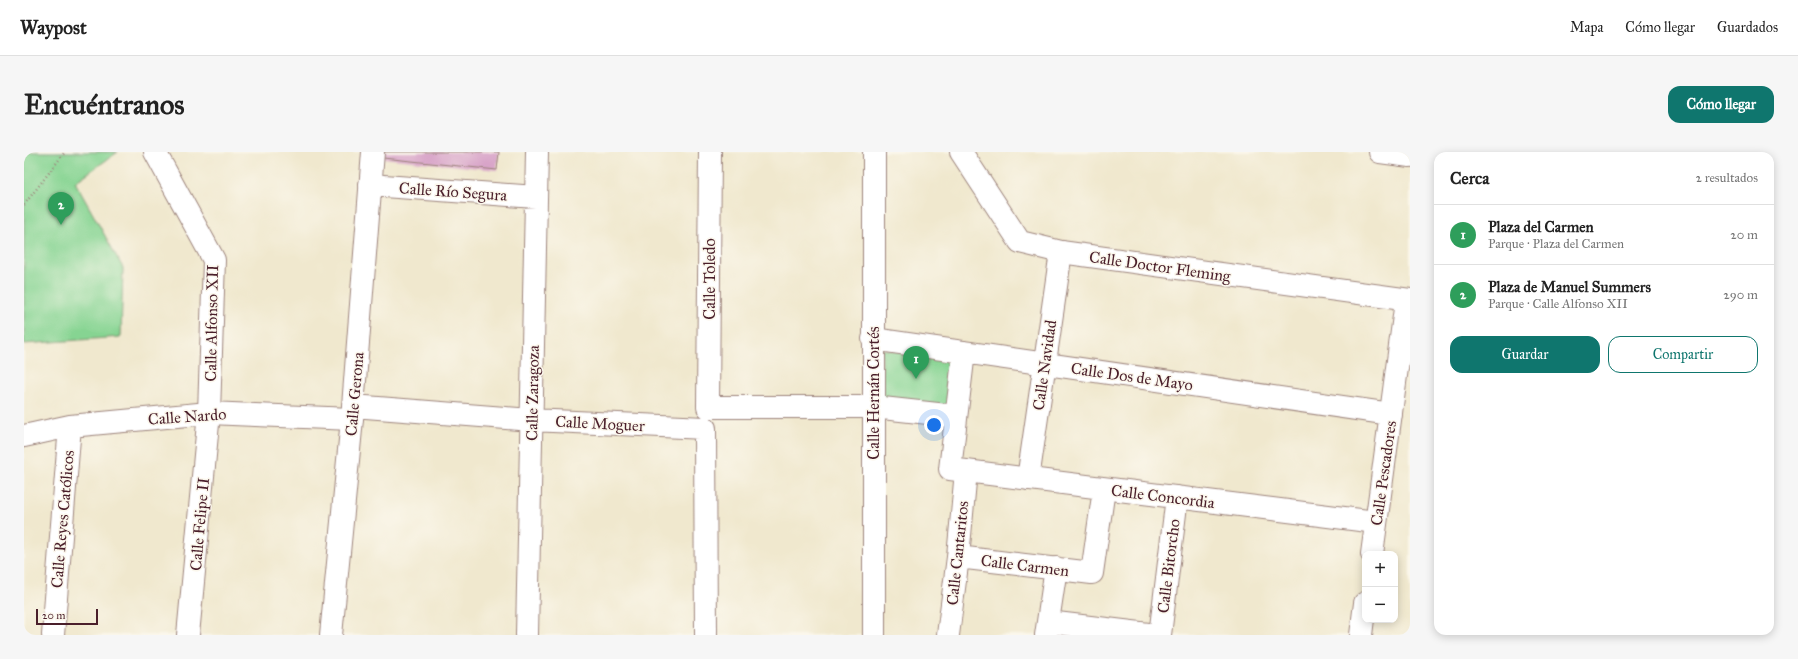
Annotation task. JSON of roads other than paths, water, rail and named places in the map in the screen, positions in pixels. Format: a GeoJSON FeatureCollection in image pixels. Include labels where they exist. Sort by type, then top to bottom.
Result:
{"type":"FeatureCollection","features":[{"type":"Feature","properties":{"kind":"street","name":"Calle Alfonso XII"},"geometry":{"type":"LineString","coordinates":[[155,152],[214,260],[209,412]]}},
{"type":"Feature","properties":{"kind":"street","name":"Calle Gerona"},"geometry":{"type":"LineString","coordinates":[[331,635],[352,412],[373,152]]}},
{"type":"Feature","properties":{"kind":"street","name":"Calle Zaragoza"},"geometry":{"type":"LineString","coordinates":[[527,635],[538,152]]}},
{"type":"Feature","properties":{"kind":"street","name":"Calle Toledo"},"geometry":{"type":"LineString","coordinates":[[710,152],[708,407],[873,407]]}},
{"type":"Feature","properties":{"kind":"street","name":"Calle Hernán Cortés"},"geometry":{"type":"LineString","coordinates":[[874,152],[874,635]]}},
{"type":"Feature","properties":{"kind":"street","name":"Calle Doctor Fleming"},"geometry":{"type":"LineString","coordinates":[[961,152],[1020,242],[1060,252],[1408,300]]}},
{"type":"Feature","properties":{"kind":"street"},"geometry":{"type":"LineString","coordinates":[[1380,152],[1410,156]]}},
{"type":"Feature","properties":{"kind":"street","name":"Calle Río Segura"},"geometry":{"type":"LineString","coordinates":[[370,185],[536,197]]}},
{"type":"Feature","properties":{"kind":"street","name":"Calle Navidad"},"geometry":{"type":"LineString","coordinates":[[1028,479],[1060,252]]}},
{"type":"Feature","properties":{"kind":"street","name":"Calle Pescadores"},"geometry":{"type":"LineString","coordinates":[[1372,551],[1408,300]]}},
{"type":"Feature","properties":{"kind":"street","name":"Calle Dos de Mayo"},"geometry":{"type":"LineString","coordinates":[[873,339],[1391,414]]}},
{"type":"Feature","properties":{"kind":"street","name":"Calle Cantaritos"},"geometry":{"type":"LineString","coordinates":[[948,635],[958,557],[958,470],[956,416],[964,352]]}},
{"type":"Feature","properties":{"kind":"street"},"geometry":{"type":"LineString","coordinates":[[873,407],[956,416]]}},
{"type":"Feature","properties":{"kind":"street","name":"Calle Nardo"},"geometry":{"type":"LineString","coordinates":[[24,436],[70,426],[209,412],[352,412]]}},
{"type":"Feature","properties":{"kind":"street","name":"Calle Felipe II"},"geometry":{"type":"LineString","coordinates":[[188,635],[209,412]]}},
{"type":"Feature","properties":{"kind":"street","name":"Calle Moguer"},"geometry":{"type":"LineString","coordinates":[[352,412],[704,428],[706,635]]}},
{"type":"Feature","properties":{"kind":"street","name":"Calle Reyes Católicos"},"geometry":{"type":"LineString","coordinates":[[53,635],[70,426]]}},
{"type":"Feature","properties":{"kind":"street","name":"Calle Concordia"},"geometry":{"type":"LineString","coordinates":[[958,470],[1376,522]]}},
{"type":"Feature","properties":{"kind":"street","name":"Calle Carmen"},"geometry":{"type":"LineString","coordinates":[[958,557],[1092,573],[1104,489]]}},
{"type":"Feature","properties":{"kind":"street","name":"Calle Bitorcho"},"geometry":{"type":"LineString","coordinates":[[1158,635],[1177,498]]}},
{"type":"Feature","properties":{"kind":"street"},"geometry":{"type":"LineString","coordinates":[[1056,568],[1047,629],[1158,635]]}},
{"type":"Feature","properties":{"kind":"street"},"geometry":{"type":"LineString","coordinates":[[1361,635],[1362,623]]}},
{"type":"Feature","properties":{"kind":"place","name":"Plaza de Manuel Summers"},"geometry":{"type":"Point","coordinates":[61,225]}},
{"type":"Feature","properties":{"kind":"place","name":"Plaza del Carmen"},"geometry":{"type":"Point","coordinates":[916,379]}}]}
